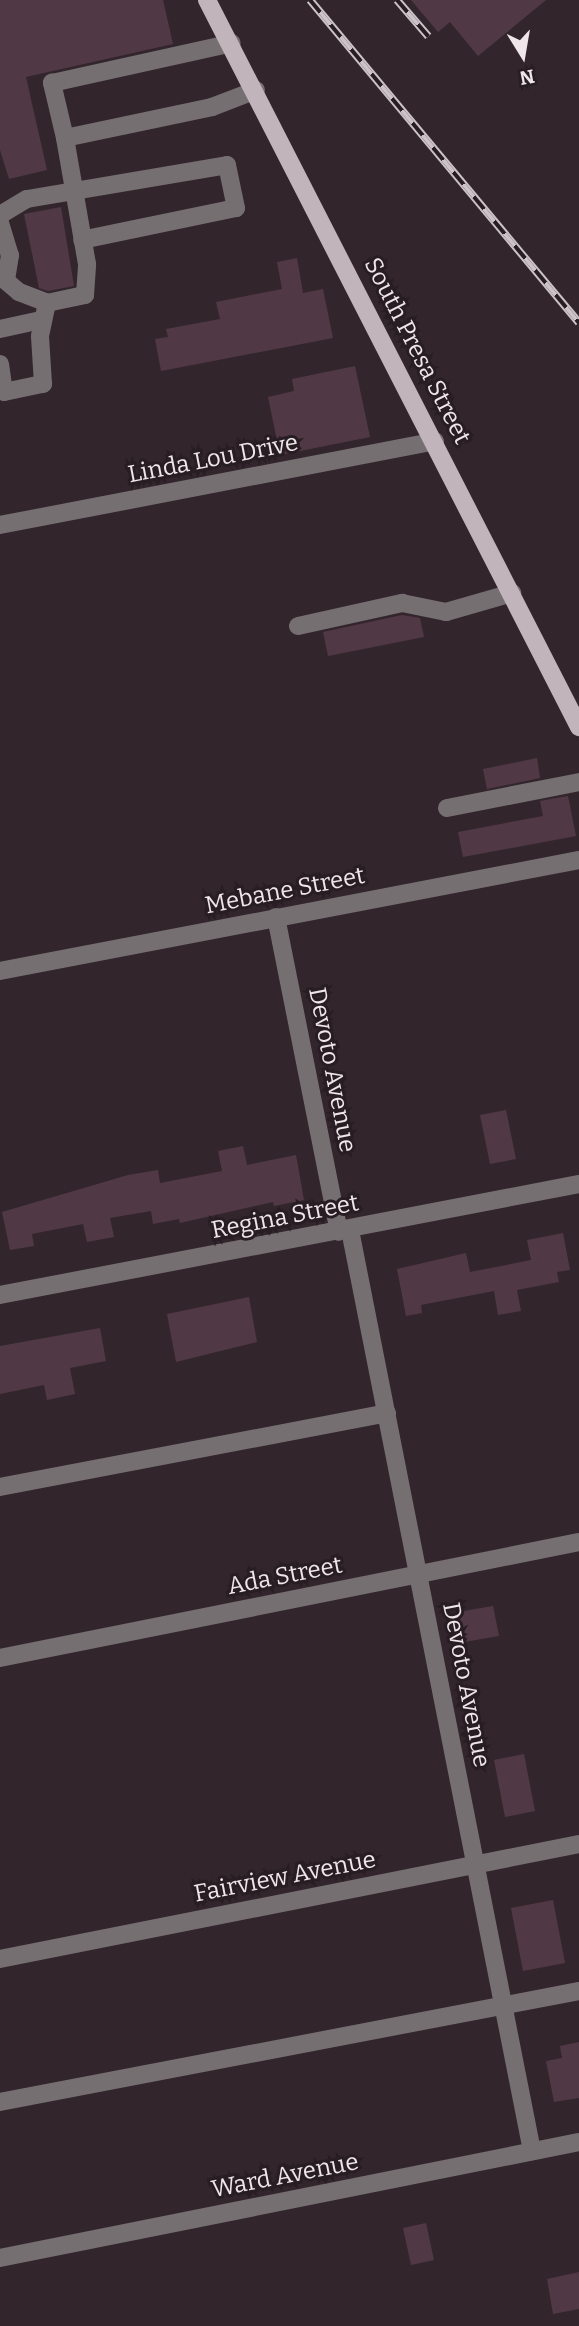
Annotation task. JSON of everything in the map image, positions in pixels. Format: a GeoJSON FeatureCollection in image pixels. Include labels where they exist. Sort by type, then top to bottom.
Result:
{"type":"FeatureCollection","features":[{"type":"Feature","properties":{"kind":"main road","name":"South Presa Street"},"geometry":{"type":"LineString","coordinates":[[208,0],[579,727]]}},
{"type":"Feature","properties":{"kind":"street"},"geometry":{"type":"LineString","coordinates":[[0,329],[85,295],[87,264],[72,194],[65,138],[52,83],[232,43]]}},
{"type":"Feature","properties":{"kind":"street"},"geometry":{"type":"LineString","coordinates":[[65,138],[212,107],[256,90]]}},
{"type":"Feature","properties":{"kind":"street"},"geometry":{"type":"LineString","coordinates":[[0,215],[27,199],[72,194],[227,165],[236,208],[82,240]]}},
{"type":"Feature","properties":{"kind":"street"},"geometry":{"type":"LineString","coordinates":[[0,223],[10,256],[3,278],[44,312]]}},
{"type":"Feature","properties":{"kind":"street"},"geometry":{"type":"LineString","coordinates":[[0,364],[4,392],[43,384],[44,312]]}},
{"type":"Feature","properties":{"kind":"street","name":"Linda Lou Drive"},"geometry":{"type":"LineString","coordinates":[[0,525],[435,442]]}},
{"type":"Feature","properties":{"kind":"street"},"geometry":{"type":"LineString","coordinates":[[298,626],[402,603],[446,612],[512,593]]}},
{"type":"Feature","properties":{"kind":"street"},"geometry":{"type":"LineString","coordinates":[[447,808],[579,782]]}},
{"type":"Feature","properties":{"kind":"street","name":"Mebane Street"},"geometry":{"type":"LineString","coordinates":[[0,971],[579,860]]}},
{"type":"Feature","properties":{"kind":"street","name":"Devoto Avenue"},"geometry":{"type":"LineString","coordinates":[[276,917],[387,1413],[532,2151]]}},
{"type":"Feature","properties":{"kind":"street","name":"Regina Street"},"geometry":{"type":"LineString","coordinates":[[0,1295],[345,1231],[579,1184]]}},
{"type":"Feature","properties":{"kind":"street"},"geometry":{"type":"LineString","coordinates":[[0,1487],[387,1413]]}},
{"type":"Feature","properties":{"kind":"street","name":"Ada Street"},"geometry":{"type":"LineString","coordinates":[[0,1658],[579,1542]]}},
{"type":"Feature","properties":{"kind":"street","name":"Fairview Avenue"},"geometry":{"type":"LineString","coordinates":[[0,1959],[579,1844]]}},
{"type":"Feature","properties":{"kind":"street"},"geometry":{"type":"LineString","coordinates":[[0,2102],[579,1991]]}},
{"type":"Feature","properties":{"kind":"street","name":"Ward Avenue"},"geometry":{"type":"LineString","coordinates":[[0,2258],[579,2141]]}},
{"type":"Feature","properties":{"kind":"building"},"geometry":{"type":"Polygon","coordinates":[[[0,0],[163,0],[173,44],[26,77],[47,170],[9,179],[0,150],[0,0]]]}},
{"type":"Feature","properties":{"kind":"building"},"geometry":{"type":"Polygon","coordinates":[[[411,0],[546,0],[478,56],[450,22],[438,32],[411,0]]]}},
{"type":"Feature","properties":{"kind":"building"},"geometry":{"type":"Polygon","coordinates":[[[61,207],[74,286],[48,291],[39,288],[24,214],[61,207]]]}},
{"type":"Feature","properties":{"kind":"building"},"geometry":{"type":"Polygon","coordinates":[[[297,258],[303,293],[323,289],[333,338],[161,371],[155,339],[168,337],[166,329],[220,319],[216,302],[282,289],[277,262],[297,258]]]}},
{"type":"Feature","properties":{"kind":"building"},"geometry":{"type":"Polygon","coordinates":[[[355,366],[370,437],[280,455],[268,397],[294,391],[292,379],[355,366]]]}},
{"type":"Feature","properties":{"kind":"building"},"geometry":{"type":"Polygon","coordinates":[[[402,615],[420,618],[424,637],[328,656],[323,632],[402,615]]]}},
{"type":"Feature","properties":{"kind":"building"},"geometry":{"type":"Polygon","coordinates":[[[537,758],[540,778],[487,789],[483,769],[537,758]]]}},
{"type":"Feature","properties":{"kind":"building"},"geometry":{"type":"Polygon","coordinates":[[[568,796],[576,836],[463,857],[458,832],[543,816],[540,801],[568,796]]]}},
{"type":"Feature","properties":{"kind":"building"},"geometry":{"type":"Polygon","coordinates":[[[506,1110],[516,1159],[490,1164],[480,1115],[506,1110]]]}},
{"type":"Feature","properties":{"kind":"building"},"geometry":{"type":"Polygon","coordinates":[[[243,1146],[247,1165],[296,1155],[304,1200],[274,1206],[273,1202],[180,1223],[179,1219],[153,1224],[151,1211],[110,1218],[114,1237],[87,1242],[83,1224],[32,1234],[34,1246],[10,1250],[2,1212],[128,1175],[158,1170],[160,1183],[222,1171],[218,1151],[243,1146]]]}},
{"type":"Feature","properties":{"kind":"building"},"geometry":{"type":"Polygon","coordinates":[[[563,1233],[570,1270],[557,1272],[559,1282],[517,1290],[521,1311],[498,1315],[494,1291],[421,1305],[422,1313],[406,1316],[397,1269],[466,1253],[470,1272],[531,1260],[527,1240],[563,1233]]]}},
{"type":"Feature","properties":{"kind":"building"},"geometry":{"type":"Polygon","coordinates":[[[249,1297],[257,1342],[176,1362],[167,1314],[249,1297]]]}},
{"type":"Feature","properties":{"kind":"building"},"geometry":{"type":"Polygon","coordinates":[[[100,1328],[106,1361],[70,1368],[75,1394],[47,1400],[44,1385],[0,1394],[0,1346],[100,1328]]]}},
{"type":"Feature","properties":{"kind":"building"},"geometry":{"type":"Polygon","coordinates":[[[493,1606],[499,1636],[464,1642],[458,1612],[493,1606]]]}},
{"type":"Feature","properties":{"kind":"building"},"geometry":{"type":"Polygon","coordinates":[[[524,1754],[535,1811],[505,1817],[494,1760],[524,1754]]]}},
{"type":"Feature","properties":{"kind":"building"},"geometry":{"type":"Polygon","coordinates":[[[553,1900],[565,1963],[523,1971],[511,1908],[553,1900]]]}},
{"type":"Feature","properties":{"kind":"building"},"geometry":{"type":"Polygon","coordinates":[[[579,2042],[579,2098],[554,2102],[546,2061],[562,2058],[560,2046],[579,2042]]]}},
{"type":"Feature","properties":{"kind":"building"},"geometry":{"type":"Polygon","coordinates":[[[426,2223],[434,2260],[411,2265],[403,2228],[426,2223]]]}},
{"type":"Feature","properties":{"kind":"building"},"geometry":{"type":"Polygon","coordinates":[[[579,2272],[579,2309],[553,2314],[547,2279],[579,2272]]]}},
{"type":"Feature","properties":{"kind":"railway"},"geometry":{"type":"LineString","coordinates":[[310,0],[579,323]]}},
{"type":"Feature","properties":{"kind":"railway"},"geometry":{"type":"LineString","coordinates":[[397,0],[428,36]]}}]}
